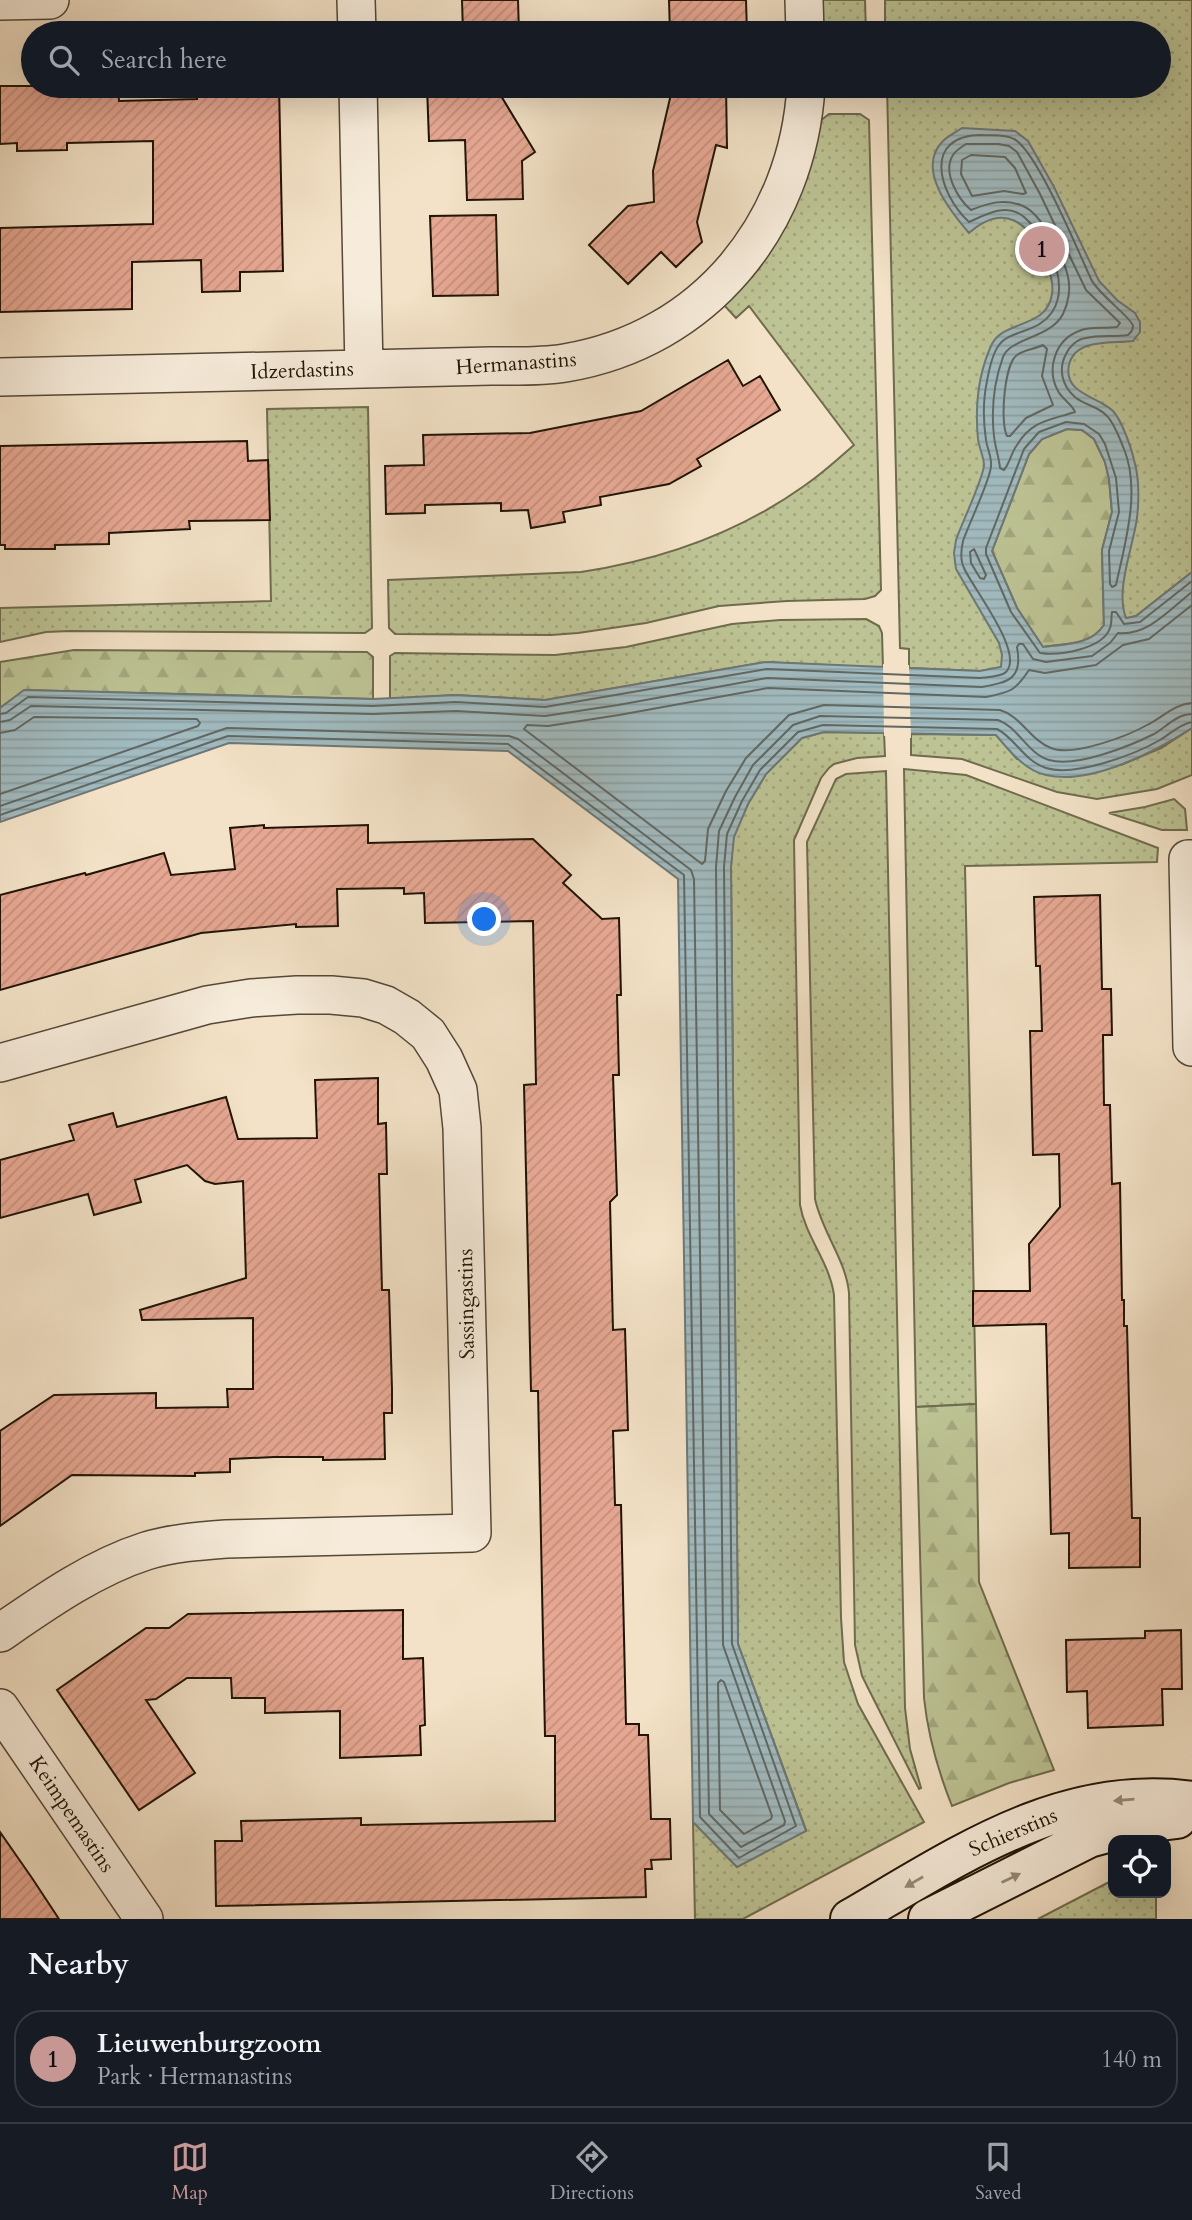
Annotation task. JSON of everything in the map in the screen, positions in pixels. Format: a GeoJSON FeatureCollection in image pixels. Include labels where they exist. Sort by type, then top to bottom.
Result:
{"type":"FeatureCollection","features":[{"type":"Feature","properties":{"kind":"street"},"geometry":{"type":"LineString","coordinates":[[0,1],[50,0]]}},
{"type":"Feature","properties":{"kind":"street"},"geometry":{"type":"LineString","coordinates":[[356,0],[357,21]]}},
{"type":"Feature","properties":{"kind":"street"},"geometry":{"type":"LineString","coordinates":[[804,0],[805,21]]}},
{"type":"Feature","properties":{"kind":"street","name":"Idzerdastins"},"geometry":{"type":"LineString","coordinates":[[0,377],[364,369],[358,98]]}},
{"type":"Feature","properties":{"kind":"street","name":"Hermanastins"},"geometry":{"type":"LineString","coordinates":[[364,369],[564,363],[613,351],[645,338],[673,321],[702,300],[724,279],[763,232],[780,200],[793,166],[801,132],[805,98]]}},
{"type":"Feature","properties":{"kind":"street"},"geometry":{"type":"LineString","coordinates":[[1192,859],[1188,859],[1192,1047]]}},
{"type":"Feature","properties":{"kind":"street","name":"Sassingastins"},"geometry":{"type":"LineString","coordinates":[[0,1063],[207,1004],[251,998],[331,995],[362,998],[386,1004],[428,1034],[444,1059],[458,1090],[462,1128],[472,1533],[226,1539],[146,1551],[103,1569],[52,1598],[0,1633]]}},
{"type":"Feature","properties":{"kind":"street","name":"Keimpemastins"},"geometry":{"type":"LineString","coordinates":[[0,1708],[144,1919]]}},
{"type":"Feature","properties":{"kind":"street","name":"Schierstins"},"geometry":{"type":"LineString","coordinates":[[850,1919],[963,1854],[1058,1811],[1094,1803],[1134,1799],[1174,1798],[1192,1801]]}},
{"type":"Feature","properties":{"kind":"street","name":"Schierstins"},"geometry":{"type":"LineString","coordinates":[[928,1919],[1090,1838],[1144,1823],[1192,1817]]}},
{"type":"Feature","properties":{"kind":"green space"},"geometry":{"type":"Polygon","coordinates":[[[822,0],[865,0],[866,21],[822,21],[822,0]]]}},
{"type":"Feature","properties":{"kind":"green space"},"geometry":{"type":"Polygon","coordinates":[[[885,0],[1192,0],[1192,572],[1136,616],[1002,667],[980,671],[909,668],[909,649],[900,648],[887,98],[1171,98],[1171,21],[885,21],[885,0]]]}},
{"type":"Feature","properties":{"kind":"green space"},"geometry":{"type":"Polygon","coordinates":[[[829,114],[860,114],[869,120],[881,590],[875,596],[865,599],[719,606],[646,623],[578,633],[395,634],[389,628],[388,580],[581,572],[669,552],[726,531],[779,503],[854,445],[749,306],[736,318],[723,304],[781,231],[795,206],[807,177],[820,121],[829,114]]]}},
{"type":"Feature","properties":{"kind":"green space"},"geometry":{"type":"Polygon","coordinates":[[[368,407],[372,628],[365,633],[70,631],[46,632],[0,642],[0,608],[271,601],[267,409],[368,407]]]}},
{"type":"Feature","properties":{"kind":"green space"},"geometry":{"type":"Polygon","coordinates":[[[1067,429],[1082,430],[1094,439],[1105,462],[1109,479],[1112,512],[1102,550],[1104,625],[1092,637],[1084,640],[1043,647],[1017,608],[992,551],[1029,454],[1042,439],[1067,429]]]}},
{"type":"Feature","properties":{"kind":"green space"},"geometry":{"type":"Polygon","coordinates":[[[866,619],[879,626],[882,633],[883,668],[766,662],[546,700],[455,695],[390,699],[390,656],[395,653],[555,655],[626,647],[732,624],[780,620],[866,619]]]}},
{"type":"Feature","properties":{"kind":"green space"},"geometry":{"type":"Polygon","coordinates":[[[74,650],[367,652],[373,657],[373,699],[25,690],[0,708],[0,662],[74,650]]]}},
{"type":"Feature","properties":{"kind":"green space"},"geometry":{"type":"Polygon","coordinates":[[[1192,728],[1192,775],[1157,789],[1097,799],[1057,792],[962,759],[911,755],[911,734],[996,735],[1017,759],[1121,765],[1161,748],[1192,728]]]}},
{"type":"Feature","properties":{"kind":"green space"},"geometry":{"type":"Polygon","coordinates":[[[824,732],[884,733],[885,756],[857,758],[829,768],[821,778],[794,840],[800,1205],[834,1295],[844,1662],[858,1704],[924,1822],[743,1919],[695,1919],[693,1822],[737,1867],[806,1830],[738,1644],[731,867],[733,837],[766,774],[802,738],[824,732]]]}},
{"type":"Feature","properties":{"kind":"green space"},"geometry":{"type":"Polygon","coordinates":[[[904,769],[966,775],[1158,848],[1157,862],[965,866],[976,1404],[916,1407],[904,769]]]}},
{"type":"Feature","properties":{"kind":"green space"},"geometry":{"type":"Polygon","coordinates":[[[886,771],[905,1708],[910,1749],[921,1788],[919,1789],[862,1676],[855,1645],[849,1293],[843,1269],[815,1199],[807,842],[836,779],[846,774],[886,771]]]}},
{"type":"Feature","properties":{"kind":"green space"},"geometry":{"type":"Polygon","coordinates":[[[1174,799],[1185,809],[1187,830],[1162,830],[1109,813],[1145,807],[1174,799]]]}},
{"type":"Feature","properties":{"kind":"green space"},"geometry":{"type":"Polygon","coordinates":[[[976,1404],[979,1582],[1054,1770],[1009,1783],[952,1806],[934,1753],[924,1698],[916,1407],[976,1404]]]}},
{"type":"Feature","properties":{"kind":"green space"},"geometry":{"type":"Polygon","coordinates":[[[1108,1883],[1108,1898],[1156,1898],[1156,1919],[1038,1919],[1108,1883]]]}},
{"type":"Feature","properties":{"kind":"water"},"geometry":{"type":"Polygon","coordinates":[[[962,128],[1015,131],[1028,141],[1054,187],[1099,281],[1117,300],[1135,313],[1140,322],[1140,332],[1133,341],[1095,344],[1078,350],[1069,365],[1069,375],[1076,388],[1107,406],[1116,415],[1123,427],[1136,467],[1137,518],[1123,595],[1126,618],[1136,616],[1192,572],[1192,728],[1160,747],[1122,764],[1082,776],[1063,777],[1038,773],[1031,769],[996,735],[824,732],[802,738],[766,774],[748,804],[734,837],[731,867],[738,1644],[806,1831],[737,1867],[693,1822],[678,879],[508,751],[229,743],[0,822],[0,708],[24,690],[373,699],[455,695],[545,700],[766,662],[980,671],[1001,667],[999,643],[956,569],[954,553],[956,540],[983,471],[977,415],[980,380],[991,346],[1004,332],[1042,314],[1052,294],[1052,285],[1038,246],[1023,226],[1014,220],[993,219],[969,233],[945,202],[934,177],[935,152],[943,141],[962,128]],[[1067,429],[1042,439],[1029,454],[992,551],[1017,608],[1043,647],[1084,640],[1092,637],[1104,625],[1102,550],[1112,512],[1109,479],[1105,462],[1094,439],[1082,430],[1067,429]]]}},
{"type":"Feature","properties":{"kind":"pier"},"geometry":{"type":"Polygon","coordinates":[[[883,664],[909,665],[911,738],[884,736],[883,664]]]}},
{"type":"Feature","properties":{"kind":"building"},"geometry":{"type":"Polygon","coordinates":[[[462,0],[518,0],[519,21],[463,21],[462,0]]]}},
{"type":"Feature","properties":{"kind":"building"},"geometry":{"type":"Polygon","coordinates":[[[669,0],[746,0],[747,21],[670,21],[669,0]]]}},
{"type":"Feature","properties":{"kind":"building"},"geometry":{"type":"Polygon","coordinates":[[[0,86],[21,86],[21,98],[119,98],[119,101],[279,98],[283,271],[240,272],[240,291],[202,292],[201,260],[132,262],[132,309],[0,312],[0,228],[153,224],[153,141],[67,143],[67,150],[17,151],[17,143],[0,144],[0,86]]]}},
{"type":"Feature","properties":{"kind":"building"},"geometry":{"type":"Polygon","coordinates":[[[427,98],[502,98],[535,152],[522,161],[523,199],[467,200],[465,140],[429,141],[427,98]]]}},
{"type":"Feature","properties":{"kind":"building"},"geometry":{"type":"Polygon","coordinates":[[[670,98],[726,98],[727,148],[716,145],[697,222],[702,242],[676,267],[661,252],[628,284],[589,245],[628,206],[654,202],[653,171],[670,98]]]}},
{"type":"Feature","properties":{"kind":"building"},"geometry":{"type":"Polygon","coordinates":[[[496,215],[498,295],[433,296],[430,216],[496,215]]]}},
{"type":"Feature","properties":{"kind":"building"},"geometry":{"type":"Polygon","coordinates":[[[728,360],[743,386],[760,376],[780,410],[697,459],[701,466],[669,484],[600,497],[601,505],[563,512],[565,522],[531,528],[528,510],[501,511],[501,503],[425,505],[425,513],[386,514],[385,466],[424,465],[423,435],[530,433],[641,411],[728,360]]]}},
{"type":"Feature","properties":{"kind":"building"},"geometry":{"type":"Polygon","coordinates":[[[247,441],[248,461],[268,460],[270,520],[189,521],[190,529],[109,533],[109,544],[55,545],[55,549],[5,549],[5,545],[0,545],[0,446],[247,441]]]}},
{"type":"Feature","properties":{"kind":"building"},"geometry":{"type":"Polygon","coordinates":[[[264,825],[264,828],[368,825],[368,843],[533,839],[571,875],[563,883],[602,919],[619,918],[619,1075],[613,1075],[617,1195],[610,1202],[613,1330],[625,1329],[628,1430],[613,1431],[615,1505],[621,1505],[626,1724],[639,1724],[639,1735],[648,1735],[651,1819],[670,1819],[671,1859],[651,1860],[652,1869],[645,1869],[646,1897],[216,1906],[215,1841],[242,1841],[241,1821],[361,1818],[361,1825],[555,1821],[555,1736],[545,1736],[538,1391],[531,1391],[524,1085],[536,1084],[533,921],[425,923],[424,893],[404,894],[404,888],[337,889],[338,926],[296,927],[296,924],[201,933],[0,990],[0,895],[164,853],[171,875],[235,869],[230,828],[264,825]]]}},
{"type":"Feature","properties":{"kind":"building"},"geometry":{"type":"Polygon","coordinates":[[[1100,895],[1102,989],[1111,989],[1112,1035],[1103,1035],[1104,1105],[1110,1105],[1112,1184],[1120,1183],[1122,1300],[1124,1326],[1127,1326],[1132,1518],[1140,1518],[1140,1567],[1069,1568],[1069,1533],[1051,1534],[1046,1324],[973,1326],[973,1291],[1030,1291],[1029,1244],[1060,1207],[1059,1154],[1033,1155],[1030,1031],[1042,1031],[1040,966],[1036,966],[1034,897],[1100,895]]]}},
{"type":"Feature","properties":{"kind":"building"},"geometry":{"type":"Polygon","coordinates":[[[378,1078],[378,1124],[386,1123],[387,1174],[379,1174],[382,1290],[389,1290],[392,1389],[392,1413],[384,1413],[385,1459],[230,1459],[230,1472],[195,1473],[195,1476],[72,1475],[0,1526],[0,1431],[54,1395],[156,1393],[156,1408],[228,1407],[227,1389],[253,1389],[253,1318],[142,1320],[140,1310],[246,1278],[243,1181],[215,1184],[205,1181],[187,1165],[135,1180],[141,1202],[94,1215],[88,1194],[0,1218],[0,1160],[74,1140],[69,1125],[113,1113],[117,1127],[226,1097],[238,1139],[317,1138],[315,1080],[378,1078]]]}},
{"type":"Feature","properties":{"kind":"building"},"geometry":{"type":"Polygon","coordinates":[[[403,1610],[403,1659],[423,1658],[425,1725],[420,1726],[421,1755],[340,1758],[340,1711],[265,1713],[265,1698],[232,1698],[231,1678],[187,1678],[156,1699],[146,1700],[195,1773],[139,1810],[57,1690],[146,1628],[169,1628],[188,1614],[403,1610]]]}},
{"type":"Feature","properties":{"kind":"building"},"geometry":{"type":"Polygon","coordinates":[[[1181,1630],[1182,1689],[1162,1689],[1163,1725],[1088,1728],[1087,1691],[1067,1692],[1066,1640],[1145,1638],[1145,1631],[1181,1630]]]}},
{"type":"Feature","properties":{"kind":"building"},"geometry":{"type":"Polygon","coordinates":[[[0,1832],[32,1878],[59,1919],[0,1919],[0,1832]]]}},
{"type":"Feature","properties":{"kind":"place","name":"Lieuwenburgzoom"},"geometry":{"type":"Point","coordinates":[1042,249]}}]}
